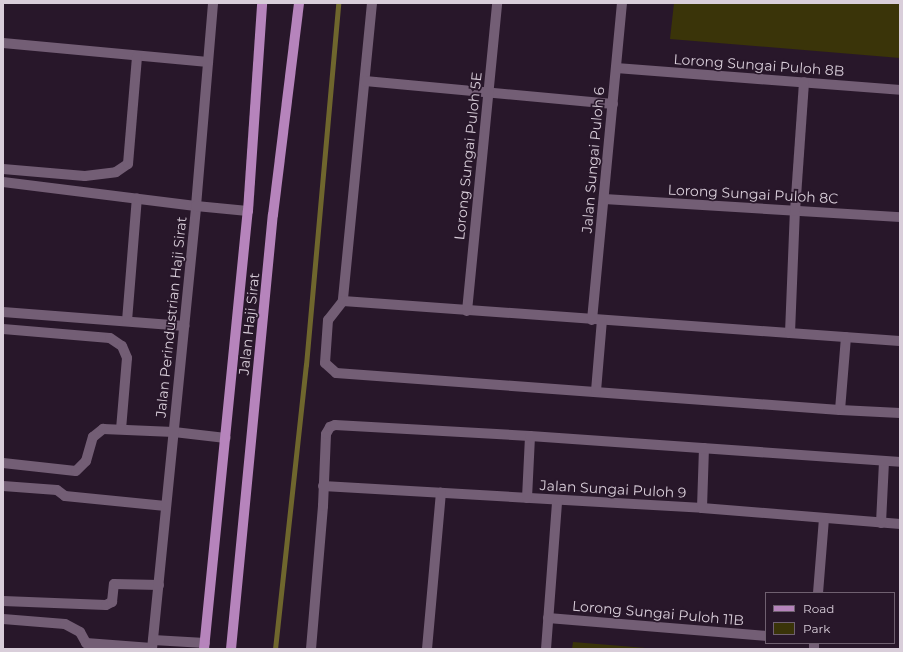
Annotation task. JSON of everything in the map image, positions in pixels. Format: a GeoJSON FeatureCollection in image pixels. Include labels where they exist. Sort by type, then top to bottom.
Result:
{"type":"FeatureCollection","features":[{"type":"Feature","properties":{"kind":"main road","name":"Jalan Haji Sirat"},"geometry":{"type":"LineString","coordinates":[[204,646],[248,211],[262,3]]}},
{"type":"Feature","properties":{"kind":"main road","name":"Jalan Haji Sirat"},"geometry":{"type":"LineString","coordinates":[[231,649],[274,215],[299,3]]}},
{"type":"Feature","properties":{"kind":"street","name":"Jalan Perindustrian Haji Sirat"},"geometry":{"type":"LineString","coordinates":[[153,645],[196,206],[213,3]]}},
{"type":"Feature","properties":{"kind":"street"},"geometry":{"type":"LineString","coordinates":[[372,3],[343,301],[328,320],[325,363],[336,373],[840,410],[900,413]]}},
{"type":"Feature","properties":{"kind":"street","name":"Lorong Sungai Puloh 5E"},"geometry":{"type":"LineString","coordinates":[[467,311],[497,3]]}},
{"type":"Feature","properties":{"kind":"street","name":"Jalan Sungai Puloh 6"},"geometry":{"type":"LineString","coordinates":[[596,391],[597,320],[604,199],[622,3]]}},
{"type":"Feature","properties":{"kind":"street"},"geometry":{"type":"LineString","coordinates":[[3,43],[208,62]]}},
{"type":"Feature","properties":{"kind":"street"},"geometry":{"type":"LineString","coordinates":[[3,169],[85,176],[116,172],[128,164],[137,56]]}},
{"type":"Feature","properties":{"kind":"street","name":"Lorong Sungai Puloh 8B"},"geometry":{"type":"LineString","coordinates":[[616,68],[900,90]]}},
{"type":"Feature","properties":{"kind":"street"},"geometry":{"type":"LineString","coordinates":[[365,81],[613,104]]}},
{"type":"Feature","properties":{"kind":"street"},"geometry":{"type":"LineString","coordinates":[[790,334],[795,211],[804,82]]}},
{"type":"Feature","properties":{"kind":"street"},"geometry":{"type":"LineString","coordinates":[[3,182],[196,206]]}},
{"type":"Feature","properties":{"kind":"street"},"geometry":{"type":"LineString","coordinates":[[126,321],[137,198]]}},
{"type":"Feature","properties":{"kind":"street","name":"Lorong Sungai Puloh 8C"},"geometry":{"type":"LineString","coordinates":[[604,199],[900,217]]}},
{"type":"Feature","properties":{"kind":"street","name":"Jalan Perindustrian Haji Sirat"},"geometry":{"type":"LineString","coordinates":[[196,206],[248,211]]}},
{"type":"Feature","properties":{"kind":"street"},"geometry":{"type":"LineString","coordinates":[[343,301],[900,341]]}},
{"type":"Feature","properties":{"kind":"street"},"geometry":{"type":"LineString","coordinates":[[3,312],[184,326]]}},
{"type":"Feature","properties":{"kind":"street"},"geometry":{"type":"LineString","coordinates":[[3,329],[110,338],[122,346],[127,358],[121,429]]}},
{"type":"Feature","properties":{"kind":"street"},"geometry":{"type":"LineString","coordinates":[[840,410],[846,337]]}},
{"type":"Feature","properties":{"kind":"street"},"geometry":{"type":"LineString","coordinates":[[311,649],[324,486],[326,434],[330,427],[335,425],[530,436],[900,462]]}},
{"type":"Feature","properties":{"kind":"street"},"geometry":{"type":"LineString","coordinates":[[3,463],[76,471],[86,461],[93,437],[103,429],[174,432]]}},
{"type":"Feature","properties":{"kind":"street","name":"Jalan Perindustrian Haji Sirat"},"geometry":{"type":"LineString","coordinates":[[174,432],[226,438]]}},
{"type":"Feature","properties":{"kind":"street"},"geometry":{"type":"LineString","coordinates":[[526,498],[530,436]]}},
{"type":"Feature","properties":{"kind":"street"},"geometry":{"type":"LineString","coordinates":[[702,508],[704,448]]}},
{"type":"Feature","properties":{"kind":"street"},"geometry":{"type":"LineString","coordinates":[[881,523],[884,461]]}},
{"type":"Feature","properties":{"kind":"street"},"geometry":{"type":"LineString","coordinates":[[3,486],[57,490],[64,496],[166,506]]}},
{"type":"Feature","properties":{"kind":"street","name":"Jalan Sungai Puloh 9"},"geometry":{"type":"LineString","coordinates":[[324,486],[702,508],[900,524]]}},
{"type":"Feature","properties":{"kind":"street"},"geometry":{"type":"LineString","coordinates":[[427,649],[441,493]]}},
{"type":"Feature","properties":{"kind":"street"},"geometry":{"type":"LineString","coordinates":[[546,649],[557,500]]}},
{"type":"Feature","properties":{"kind":"street"},"geometry":{"type":"LineString","coordinates":[[818,592],[824,518]]}},
{"type":"Feature","properties":{"kind":"street"},"geometry":{"type":"LineString","coordinates":[[3,601],[106,605],[112,602],[114,584],[159,585]]}},
{"type":"Feature","properties":{"kind":"street","name":"Lorong Sungai Puloh 11B"},"geometry":{"type":"LineString","coordinates":[[548,618],[765,636]]}},
{"type":"Feature","properties":{"kind":"street"},"geometry":{"type":"LineString","coordinates":[[3,619],[65,624],[80,632],[86,646],[204,646]]}},
{"type":"Feature","properties":{"kind":"green space"},"geometry":{"type":"Polygon","coordinates":[[[674,3],[900,3],[900,58],[670,39],[674,3]]]}},
{"type":"Feature","properties":{"kind":"green space"},"geometry":{"type":"Polygon","coordinates":[[[573,642],[658,649],[572,649],[573,642]]]}},
{"type":"Feature","properties":{"kind":"waterway"},"geometry":{"type":"LineString","coordinates":[[275,649],[306,365],[338,3]]}}]}
